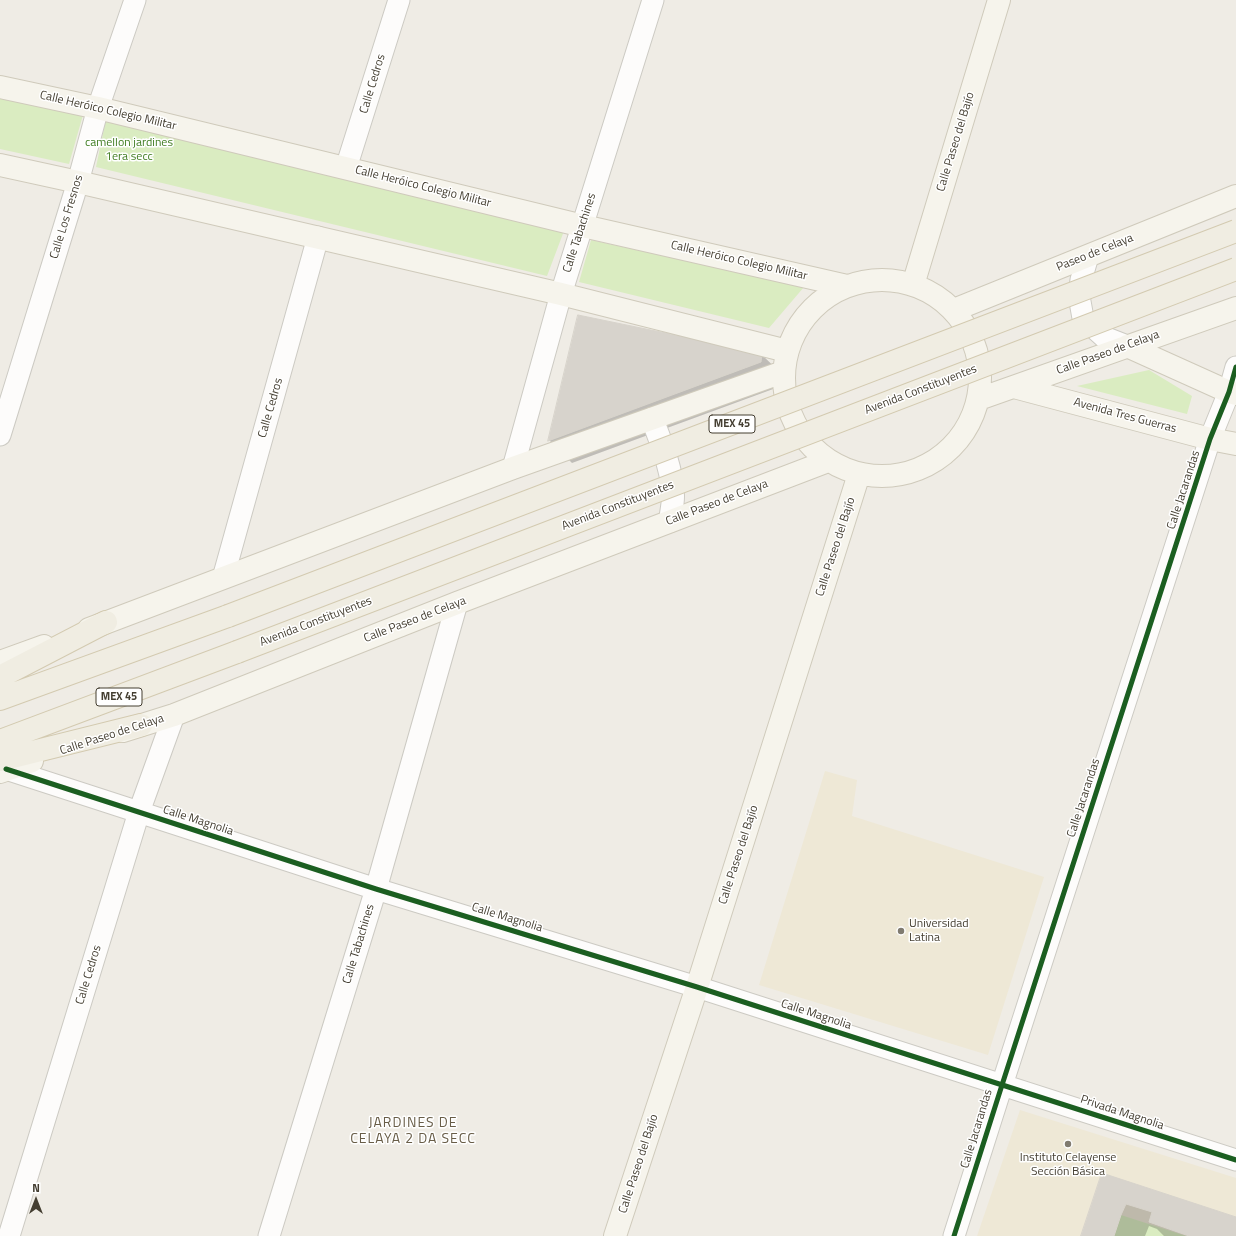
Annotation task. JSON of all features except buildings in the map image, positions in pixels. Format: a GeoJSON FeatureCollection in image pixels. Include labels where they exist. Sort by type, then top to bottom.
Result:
{"type":"FeatureCollection","features":[{"type":"Feature","properties":{"kind":"main road","name":"Calle Paseo del Bajío"},"geometry":{"type":"LineString","coordinates":[[913,285],[999,0]]}},
{"type":"Feature","properties":{"kind":"main road","name":"Calle Heróico Colegio Militar"},"geometry":{"type":"LineString","coordinates":[[0,87],[98,108],[583,226],[847,286]]}},
{"type":"Feature","properties":{"kind":"main road"},"geometry":{"type":"LineString","coordinates":[[0,165],[561,294],[787,351]]}},
{"type":"Feature","properties":{"kind":"main road","name":"Paseo de Celaya"},"geometry":{"type":"LineString","coordinates":[[954,310],[1236,196]]}},
{"type":"Feature","properties":{"kind":"main road","name":"MEX 45"},"geometry":{"type":"LineString","coordinates":[[0,699],[228,616],[1236,231]]}},
{"type":"Feature","properties":{"kind":"main road","name":"Avenida Constituyentes"},"geometry":{"type":"LineString","coordinates":[[0,742],[1236,269]]}},
{"type":"Feature","properties":{"kind":"main road"},"geometry":{"type":"LineString","coordinates":[[880,280],[913,285],[935,295],[954,310],[968,330],[978,351],[981,375],[979,399],[968,428],[948,452],[921,469],[891,477],[859,474],[828,461],[808,444],[794,422],[785,398],[783,372],[787,351],[800,323],[820,301],[847,286],[880,280]]}},
{"type":"Feature","properties":{"kind":"main road","name":"Calle Paseo de Celaya"},"geometry":{"type":"LineString","coordinates":[[979,399],[1236,308]]}},
{"type":"Feature","properties":{"kind":"main road"},"geometry":{"type":"LineString","coordinates":[[1127,346],[1232,393]]}},
{"type":"Feature","properties":{"kind":"main road"},"geometry":{"type":"LineString","coordinates":[[0,662],[513,468],[783,372]]}},
{"type":"Feature","properties":{"kind":"main road","name":"Avenida Tres Guerras"},"geometry":{"type":"LineString","coordinates":[[1014,387],[1210,439],[1236,444]]}},
{"type":"Feature","properties":{"kind":"main road","name":"Calle Paseo de Celaya"},"geometry":{"type":"LineString","coordinates":[[2,767],[174,715],[457,603],[828,461]]}},
{"type":"Feature","properties":{"kind":"main road","name":"Calle Paseo del Bajío"},"geometry":{"type":"LineString","coordinates":[[615,1236],[697,987],[859,474]]}},
{"type":"Feature","properties":{"kind":"main road"},"geometry":{"type":"LineString","coordinates":[[0,677],[106,622]]}},
{"type":"Feature","properties":{"kind":"street","name":"Calle Los Fresnos"},"geometry":{"type":"LineString","coordinates":[[0,435],[78,182],[98,108],[135,0]]}},
{"type":"Feature","properties":{"kind":"street","name":"Calle Cedros"},"geometry":{"type":"LineString","coordinates":[[346,168],[399,0]]}},
{"type":"Feature","properties":{"kind":"street","name":"Calle Tabachines"},"geometry":{"type":"LineString","coordinates":[[513,468],[561,294],[653,0]]}},
{"type":"Feature","properties":{"kind":"street","name":"Calle Cedros"},"geometry":{"type":"LineString","coordinates":[[223,578],[318,237]]}},
{"type":"Feature","properties":{"kind":"street"},"geometry":{"type":"LineString","coordinates":[[1088,256],[1081,280],[1079,296],[1083,318],[1104,337],[1127,346]]}},
{"type":"Feature","properties":{"kind":"street","name":"Calle Jacarandas"},"geometry":{"type":"LineString","coordinates":[[954,1236],[1210,439],[1232,393],[1236,367]]}},
{"type":"Feature","properties":{"kind":"street"},"geometry":{"type":"LineString","coordinates":[[652,418],[669,468],[673,495],[670,521]]}},
{"type":"Feature","properties":{"kind":"street","name":"Calle Tabachines"},"geometry":{"type":"LineString","coordinates":[[269,1236],[376,889],[457,603]]}},
{"type":"Feature","properties":{"kind":"street","name":"Calle Cedros"},"geometry":{"type":"LineString","coordinates":[[9,1236],[139,812],[174,715]]}},
{"type":"Feature","properties":{"kind":"street","name":"Calle Magnolia"},"geometry":{"type":"LineString","coordinates":[[2,767],[376,889],[697,987],[1002,1085]]}},
{"type":"Feature","properties":{"kind":"street","name":"Privada Magnolia"},"geometry":{"type":"LineString","coordinates":[[1002,1085],[1235,1156]]}},
{"type":"Feature","properties":{"kind":"shaded area","name":"Universidad Latina"},"geometry":{"type":"Polygon","coordinates":[[[825,771],[857,780],[852,816],[1044,877],[988,1055],[759,985],[825,771]]]}},
{"type":"Feature","properties":{"kind":"shaded area","name":"Instituto Celayense Sección Básica"},"geometry":{"type":"Polygon","coordinates":[[[1020,1110],[1236,1178],[1236,1236],[977,1236],[1020,1110]]]}},
{"type":"Feature","properties":{"kind":"green space","name":"camellon jardines 1era secc"},"geometry":{"type":"Polygon","coordinates":[[[0,98],[83,115],[69,164],[0,149],[0,98]]]}},
{"type":"Feature","properties":{"kind":"green space","name":"camellon jardines 1era secc"},"geometry":{"type":"Polygon","coordinates":[[[106,119],[564,231],[547,276],[96,167],[106,119]]]}},
{"type":"Feature","properties":{"kind":"green space"},"geometry":{"type":"Polygon","coordinates":[[[591,240],[804,287],[769,328],[579,282],[591,240]]]}},
{"type":"Feature","properties":{"kind":"green space"},"geometry":{"type":"Polygon","coordinates":[[[1149,370],[1192,396],[1187,414],[1077,386],[1149,370]]]}},
{"type":"Feature","properties":{"kind":"green space"},"geometry":{"type":"Polygon","coordinates":[[[1121,1215],[1186,1236],[1114,1236],[1121,1215]]]}},
{"type":"Feature","properties":{"kind":"cycle path"},"geometry":{"type":"LineString","coordinates":[[954,1236],[1210,439],[1229,392],[1236,367]]}},
{"type":"Feature","properties":{"kind":"cycle path"},"geometry":{"type":"LineString","coordinates":[[6,769],[376,889],[697,987],[1236,1160]]}},
{"type":"Feature","properties":{"kind":"place","name":"Universidad Latina"},"geometry":{"type":"Point","coordinates":[901,931]}},
{"type":"Feature","properties":{"kind":"place","name":"Instituto Celayense Sección Básica"},"geometry":{"type":"Point","coordinates":[1068,1144]}},
{"type":"Feature","properties":{"kind":"district","name":"JARDINES DE CELAYA 2 DA SECC"},"geometry":{"type":"Point","coordinates":[413,1132]}}]}
